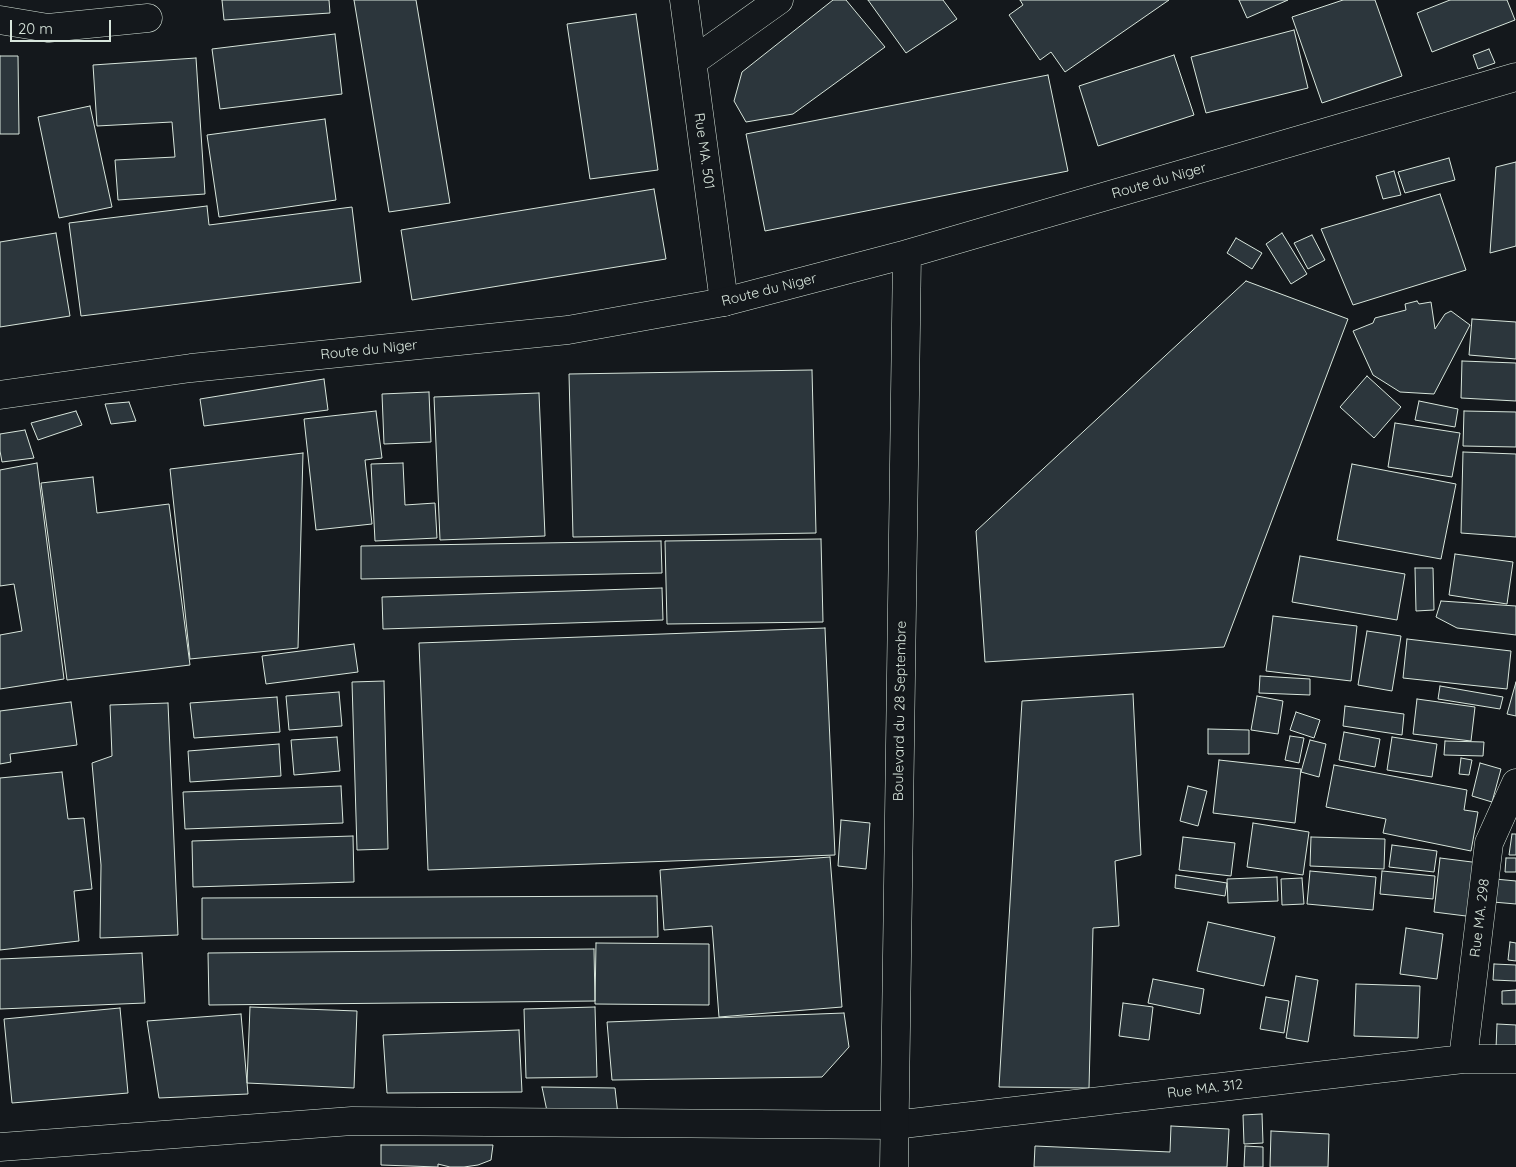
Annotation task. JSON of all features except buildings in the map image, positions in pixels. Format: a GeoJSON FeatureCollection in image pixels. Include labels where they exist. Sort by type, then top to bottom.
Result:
{"type":"FeatureCollection","features":[{"type":"Feature","properties":{"kind":"main road","name":"Rue MA. 501"},"geometry":{"type":"LineString","coordinates":[[684,0],[724,302]]}},
{"type":"Feature","properties":{"kind":"main road"},"geometry":{"type":"LineString","coordinates":[[692,62],[779,0]]}},
{"type":"Feature","properties":{"kind":"main road"},"geometry":{"type":"LineString","coordinates":[[0,20],[48,28],[148,18]]}},
{"type":"Feature","properties":{"kind":"main road","name":"Route du Niger"},"geometry":{"type":"LineString","coordinates":[[0,396],[191,368],[568,330],[724,302],[907,254],[1516,77]]}},
{"type":"Feature","properties":{"kind":"main road","name":"Boulevard du 28 Septembre"},"geometry":{"type":"LineString","coordinates":[[894,1167],[907,254]]}},
{"type":"Feature","properties":{"kind":"main road","name":"Rue MA. 298"},"geometry":{"type":"LineString","coordinates":[[1462,1059],[1490,843],[1516,783]]}},
{"type":"Feature","properties":{"kind":"main road","name":"Rue MA. 312"},"geometry":{"type":"LineString","coordinates":[[0,1147],[352,1122],[894,1125],[1462,1059],[1516,1059]]}}]}
